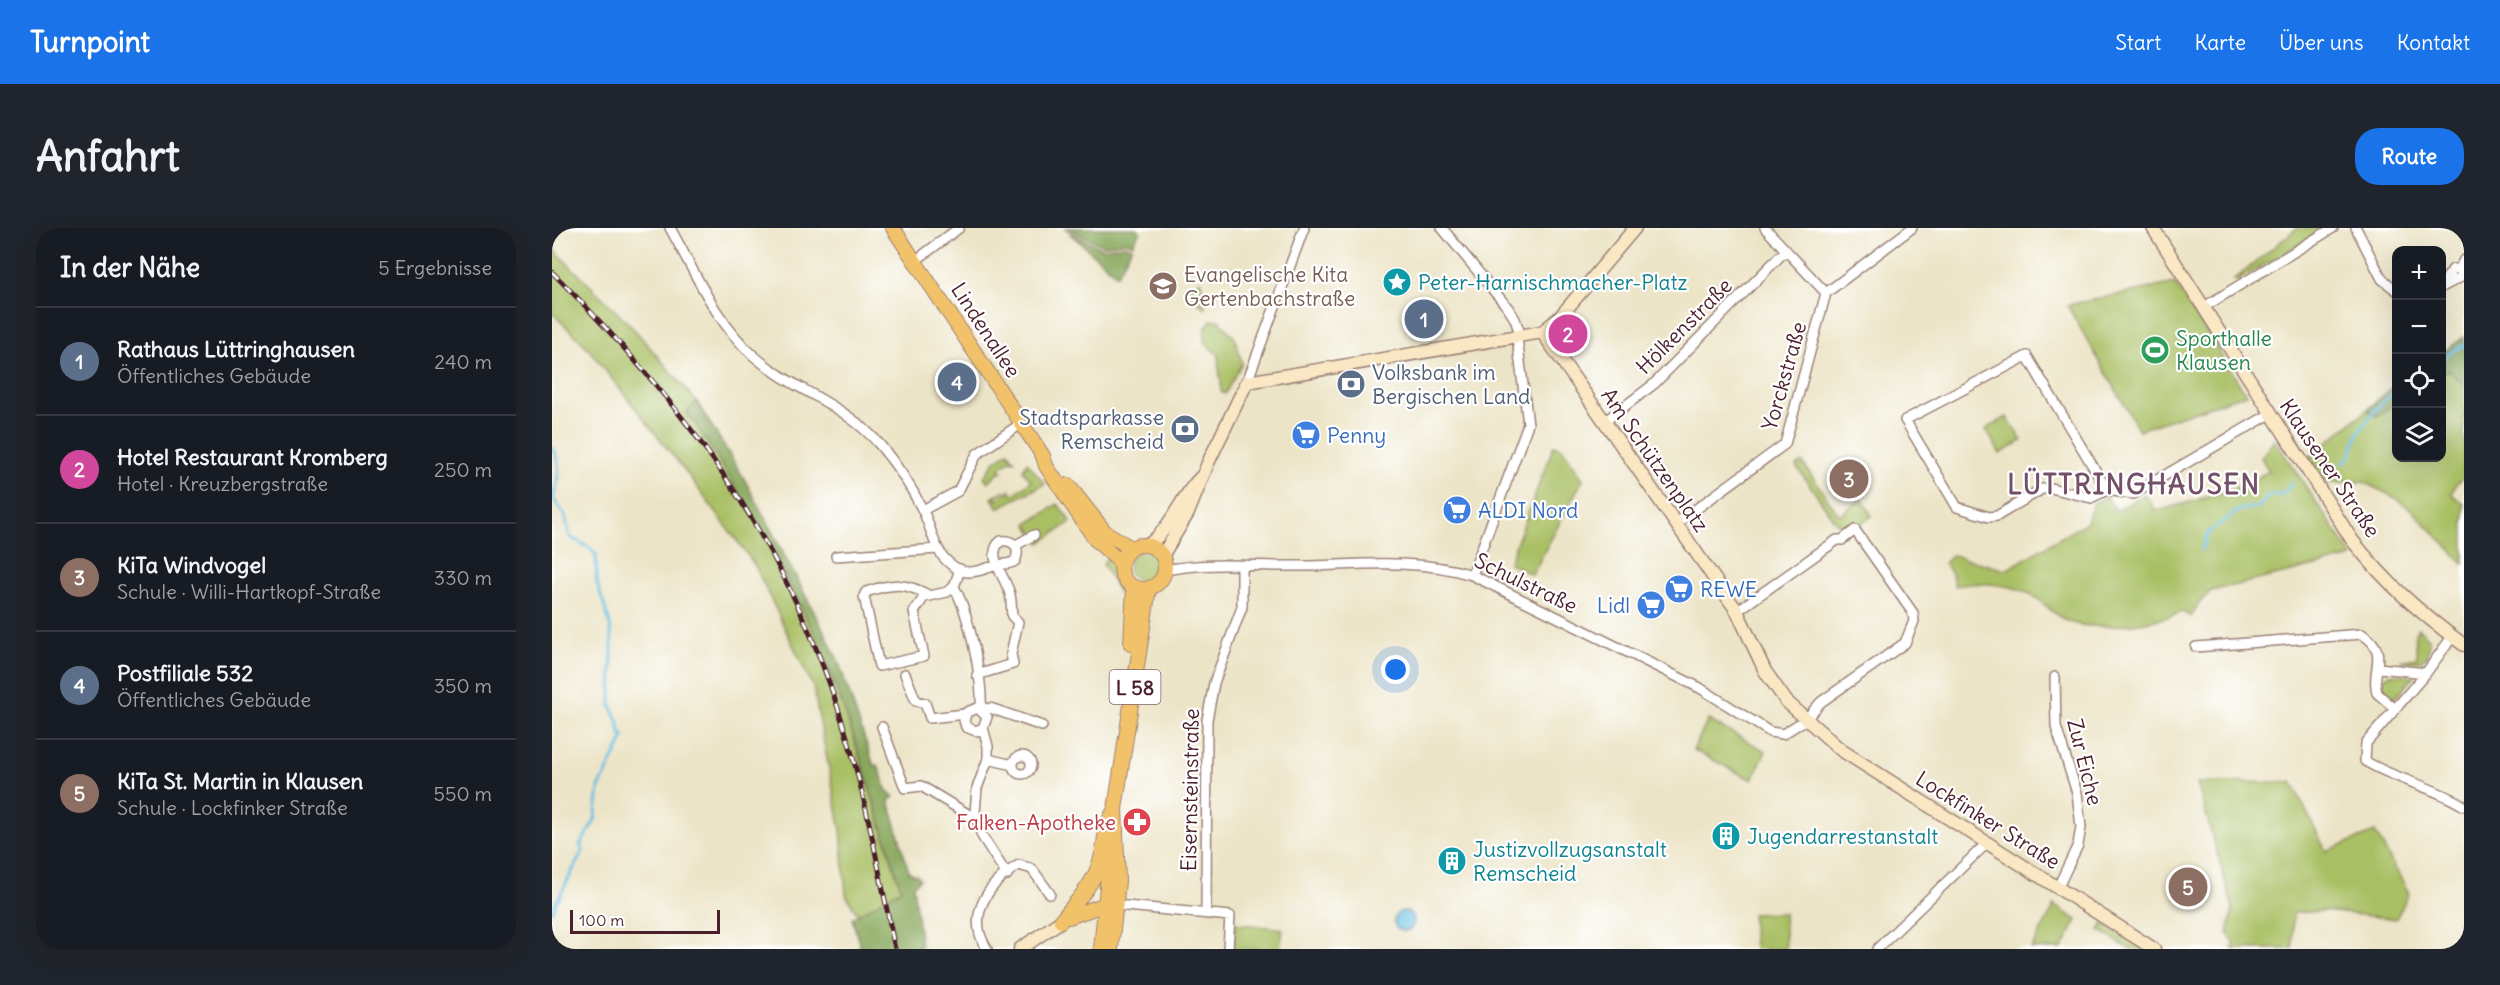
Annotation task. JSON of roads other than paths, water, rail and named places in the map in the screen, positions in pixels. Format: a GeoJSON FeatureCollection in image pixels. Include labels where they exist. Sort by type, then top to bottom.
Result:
{"type":"FeatureCollection","features":[{"type":"Feature","properties":{"kind":"main road","name":"Lindenallee"},"geometry":{"type":"LineString","coordinates":[[893,228],[1022,423],[1043,456],[1046,466],[1088,531],[1121,563]]}},
{"type":"Feature","properties":{"kind":"main road"},"geometry":{"type":"LineString","coordinates":[[1202,477],[1190,487],[1160,534],[1148,545],[1131,548],[1121,563],[1125,579],[1134,587],[1149,588],[1161,578],[1163,563],[1247,382],[1519,338],[1542,332],[1559,318],[1635,228]]}},
{"type":"Feature","properties":{"kind":"main road","name":"Klausener Straße"},"geometry":{"type":"LineString","coordinates":[[2153,228],[2333,512],[2381,576],[2420,613],[2464,645]]}},
{"type":"Feature","properties":{"kind":"main road","name":"Am Schützenplatz"},"geometry":{"type":"LineString","coordinates":[[1542,332],[1737,611],[1774,686],[1805,720]]}},
{"type":"Feature","properties":{"kind":"main road","name":"Lindenallee"},"geometry":{"type":"LineString","coordinates":[[1043,456],[1052,464],[1105,532],[1131,548]]}},
{"type":"Feature","properties":{"kind":"main road"},"geometry":{"type":"LineString","coordinates":[[1148,545],[1163,563]]}},
{"type":"Feature","properties":{"kind":"main road","name":"L 58"},"geometry":{"type":"LineString","coordinates":[[1111,949],[1113,811],[1125,732],[1134,587]]}},
{"type":"Feature","properties":{"kind":"main road","name":"L 58"},"geometry":{"type":"LineString","coordinates":[[1125,732],[1132,712],[1149,588]]}},
{"type":"Feature","properties":{"kind":"main road","name":"Lockfinker Straße"},"geometry":{"type":"LineString","coordinates":[[1805,720],[1841,750],[2154,949]]}},
{"type":"Feature","properties":{"kind":"main road"},"geometry":{"type":"LineString","coordinates":[[1061,921],[1076,904],[1096,873],[1101,859],[1106,822],[1113,811]]}},
{"type":"Feature","properties":{"kind":"main road"},"geometry":{"type":"LineString","coordinates":[[1076,904],[1094,899],[1111,904]]}},
{"type":"Feature","properties":{"kind":"main road"},"geometry":{"type":"LineString","coordinates":[[1020,949],[1078,912],[1111,904]]}},
{"type":"Feature","properties":{"kind":"main road","name":"L 58"},"geometry":{"type":"LineString","coordinates":[[1101,949],[1111,904]]}},
{"type":"Feature","properties":{"kind":"street"},"geometry":{"type":"LineString","coordinates":[[670,228],[725,325],[753,356],[770,369],[830,402],[858,423],[899,469],[923,510],[938,549],[948,562],[960,569],[975,573],[998,565],[1011,564],[1015,561],[1018,550],[1016,545]]}},
{"type":"Feature","properties":{"kind":"street"},"geometry":{"type":"LineString","coordinates":[[915,261],[959,228]]}},
{"type":"Feature","properties":{"kind":"street"},"geometry":{"type":"LineString","coordinates":[[1247,382],[1304,228]]}},
{"type":"Feature","properties":{"kind":"street"},"geometry":{"type":"LineString","coordinates":[[1765,228],[1826,293],[1912,228]]}},
{"type":"Feature","properties":{"kind":"street"},"geometry":{"type":"LineString","coordinates":[[2204,308],[2333,228]]}},
{"type":"Feature","properties":{"kind":"street"},"geometry":{"type":"LineString","coordinates":[[2356,228],[2382,279],[2392,286]]}},
{"type":"Feature","properties":{"kind":"street"},"geometry":{"type":"LineString","coordinates":[[1447,230],[1515,319],[1528,424],[1472,575]]}},
{"type":"Feature","properties":{"kind":"street","name":"Hölkenstraße"},"geometry":{"type":"LineString","coordinates":[[1604,422],[1654,384],[1786,250]]}},
{"type":"Feature","properties":{"kind":"street"},"geometry":{"type":"LineString","coordinates":[[2446,284],[2463,276],[2462,264]]}},
{"type":"Feature","properties":{"kind":"street","name":"Yorckstraße"},"geometry":{"type":"LineString","coordinates":[[1677,524],[1785,444],[1826,293]]}},
{"type":"Feature","properties":{"kind":"street"},"geometry":{"type":"LineString","coordinates":[[2107,490],[2027,356],[1905,420],[1961,510],[1989,517],[1997,516],[2042,489],[2051,488],[2091,498],[2107,490],[2133,494],[2270,414]]}},
{"type":"Feature","properties":{"kind":"street"},"geometry":{"type":"LineString","coordinates":[[923,510],[958,491],[977,454],[1022,423]]}},
{"type":"Feature","properties":{"kind":"street"},"geometry":{"type":"LineString","coordinates":[[1737,611],[1837,540],[1842,540],[1855,530],[1913,613],[1914,621],[1905,643],[1821,702],[1805,720]]}},
{"type":"Feature","properties":{"kind":"street"},"geometry":{"type":"LineString","coordinates":[[1016,545],[1034,535]]}},
{"type":"Feature","properties":{"kind":"street"},"geometry":{"type":"LineString","coordinates":[[977,675],[1013,664],[1011,654],[1018,622],[1012,616],[1010,593],[994,554],[997,545],[1006,541],[1016,545]]}},
{"type":"Feature","properties":{"kind":"street"},"geometry":{"type":"LineString","coordinates":[[836,556],[938,549]]}},
{"type":"Feature","properties":{"kind":"street","name":"Schulstraße"},"geometry":{"type":"LineString","coordinates":[[1163,563],[1242,566],[1412,564],[1441,567],[1472,575],[1700,687],[1770,732],[1789,732],[1805,720]]}},
{"type":"Feature","properties":{"kind":"street","name":"Eisernsteinstraße"},"geometry":{"type":"LineString","coordinates":[[1206,913],[1207,720],[1214,683],[1242,608],[1242,566]]}},
{"type":"Feature","properties":{"kind":"street"},"geometry":{"type":"LineString","coordinates":[[926,594],[914,612],[924,656],[879,666],[869,629],[864,597],[866,592],[898,584],[908,585],[926,594],[930,596],[947,592],[954,587],[960,569]]}},
{"type":"Feature","properties":{"kind":"street"},"geometry":{"type":"LineString","coordinates":[[954,587],[962,600],[968,622],[982,710],[987,717],[983,728],[988,747],[988,759],[975,799],[976,819],[982,836],[1007,875]]}},
{"type":"Feature","properties":{"kind":"street"},"geometry":{"type":"LineString","coordinates":[[2196,647],[2361,634],[2375,646],[2379,655],[2379,668],[2374,678],[2377,693],[2394,708]]}},
{"type":"Feature","properties":{"kind":"street"},"geometry":{"type":"LineString","coordinates":[[2452,637],[2426,673],[2366,743],[2364,753],[2366,761],[2381,771],[2433,790],[2464,806]]}},
{"type":"Feature","properties":{"kind":"street"},"geometry":{"type":"LineString","coordinates":[[2379,668],[2426,673]]}},
{"type":"Feature","properties":{"kind":"street"},"geometry":{"type":"LineString","coordinates":[[905,674],[910,692],[916,701],[925,703],[930,718],[965,714],[972,708],[982,710],[990,708],[1042,726]]}},
{"type":"Feature","properties":{"kind":"street","name":"Zur Eiche"},"geometry":{"type":"LineString","coordinates":[[2055,677],[2056,727],[2077,793],[2081,827],[2078,845],[2058,887]]}},
{"type":"Feature","properties":{"kind":"street"},"geometry":{"type":"LineString","coordinates":[[965,714],[964,722],[968,729],[976,731],[983,728]]}},
{"type":"Feature","properties":{"kind":"street"},"geometry":{"type":"LineString","coordinates":[[882,727],[905,788],[921,786],[976,819]]}},
{"type":"Feature","properties":{"kind":"street"},"geometry":{"type":"LineString","coordinates":[[988,759],[1013,765]]}},
{"type":"Feature","properties":{"kind":"street"},"geometry":{"type":"LineString","coordinates":[[1876,949],[1986,844]]}},
{"type":"Feature","properties":{"kind":"street"},"geometry":{"type":"LineString","coordinates":[[987,949],[978,930],[980,905],[984,895],[1019,865],[1032,869],[1050,894]]}},
{"type":"Feature","properties":{"kind":"street"},"geometry":{"type":"LineString","coordinates":[[1111,904],[1230,916],[1228,949]]}},
{"type":"Feature","properties":{"kind":"street"},"geometry":{"type":"LineString","coordinates":[[1886,949],[1888,938]]}},
{"type":"Feature","properties":{"kind":"water"},"geometry":{"type":"Polygon","coordinates":[[[1404,911],[1411,914],[1414,921],[1411,928],[1404,931],[1397,928],[1394,921],[1397,914],[1404,911]]]}},
{"type":"Feature","properties":{"kind":"waterway"},"geometry":{"type":"LineString","coordinates":[[2446,356],[2464,345]]}},
{"type":"Feature","properties":{"kind":"waterway"},"geometry":{"type":"LineString","coordinates":[[2343,463],[2351,454],[2358,434],[2365,423],[2392,395]]}},
{"type":"Feature","properties":{"kind":"waterway"},"geometry":{"type":"LineString","coordinates":[[552,448],[558,460],[558,479],[553,498],[565,516],[570,537],[590,548],[596,555],[597,583],[610,624],[611,706],[618,720],[620,733],[624,737],[599,788],[595,820],[580,845],[583,850],[552,911]]}},
{"type":"Feature","properties":{"kind":"waterway"},"geometry":{"type":"LineString","coordinates":[[2201,550],[2208,533],[2239,510],[2259,507],[2269,495],[2282,495],[2292,483]]}},
{"type":"Feature","properties":{"kind":"railway"},"geometry":{"type":"LineString","coordinates":[[552,272],[649,376],[691,430],[730,485],[765,542],[796,603],[824,668],[847,737],[861,789],[895,949]]}},
{"type":"Feature","properties":{"kind":"place","name":"Peter-Harnischmacher-Platz"},"geometry":{"type":"Point","coordinates":[1397,282]}},
{"type":"Feature","properties":{"kind":"place","name":"Evangelische Kita Gertenbachstraße"},"geometry":{"type":"Point","coordinates":[1163,286]}},
{"type":"Feature","properties":{"kind":"place","name":"Rathaus Lüttringhausen"},"geometry":{"type":"Point","coordinates":[1424,319]}},
{"type":"Feature","properties":{"kind":"place","name":"Hotel Restaurant Kromberg"},"geometry":{"type":"Point","coordinates":[1568,334]}},
{"type":"Feature","properties":{"kind":"place","name":"Sporthalle Klausen"},"geometry":{"type":"Point","coordinates":[2155,350]}},
{"type":"Feature","properties":{"kind":"place","name":"Postfiliale 532"},"geometry":{"type":"Point","coordinates":[957,382]}},
{"type":"Feature","properties":{"kind":"place","name":"Volksbank im Bergischen Land"},"geometry":{"type":"Point","coordinates":[1351,384]}},
{"type":"Feature","properties":{"kind":"place","name":"Stadtsparkasse Remscheid"},"geometry":{"type":"Point","coordinates":[1185,429]}},
{"type":"Feature","properties":{"kind":"place","name":"Penny"},"geometry":{"type":"Point","coordinates":[1306,435]}},
{"type":"Feature","properties":{"kind":"place","name":"KiTa Windvogel"},"geometry":{"type":"Point","coordinates":[1849,479]}},
{"type":"Feature","properties":{"kind":"place","name":"ALDI Nord"},"geometry":{"type":"Point","coordinates":[1457,510]}},
{"type":"Feature","properties":{"kind":"place","name":"REWE"},"geometry":{"type":"Point","coordinates":[1679,589]}},
{"type":"Feature","properties":{"kind":"place","name":"Lidl"},"geometry":{"type":"Point","coordinates":[1651,605]}},
{"type":"Feature","properties":{"kind":"place","name":"Falken-Apotheke"},"geometry":{"type":"Point","coordinates":[1137,822]}},
{"type":"Feature","properties":{"kind":"place","name":"Jugendarrestanstalt"},"geometry":{"type":"Point","coordinates":[1726,836]}},
{"type":"Feature","properties":{"kind":"place","name":"Justizvollzugsanstalt Remscheid"},"geometry":{"type":"Point","coordinates":[1452,861]}},
{"type":"Feature","properties":{"kind":"place","name":"KiTa St. Martin in Klausen"},"geometry":{"type":"Point","coordinates":[2188,887]}},
{"type":"Feature","properties":{"kind":"district","name":"LÜTTRINGHAUSEN"},"geometry":{"type":"Point","coordinates":[2134,484]}}]}
